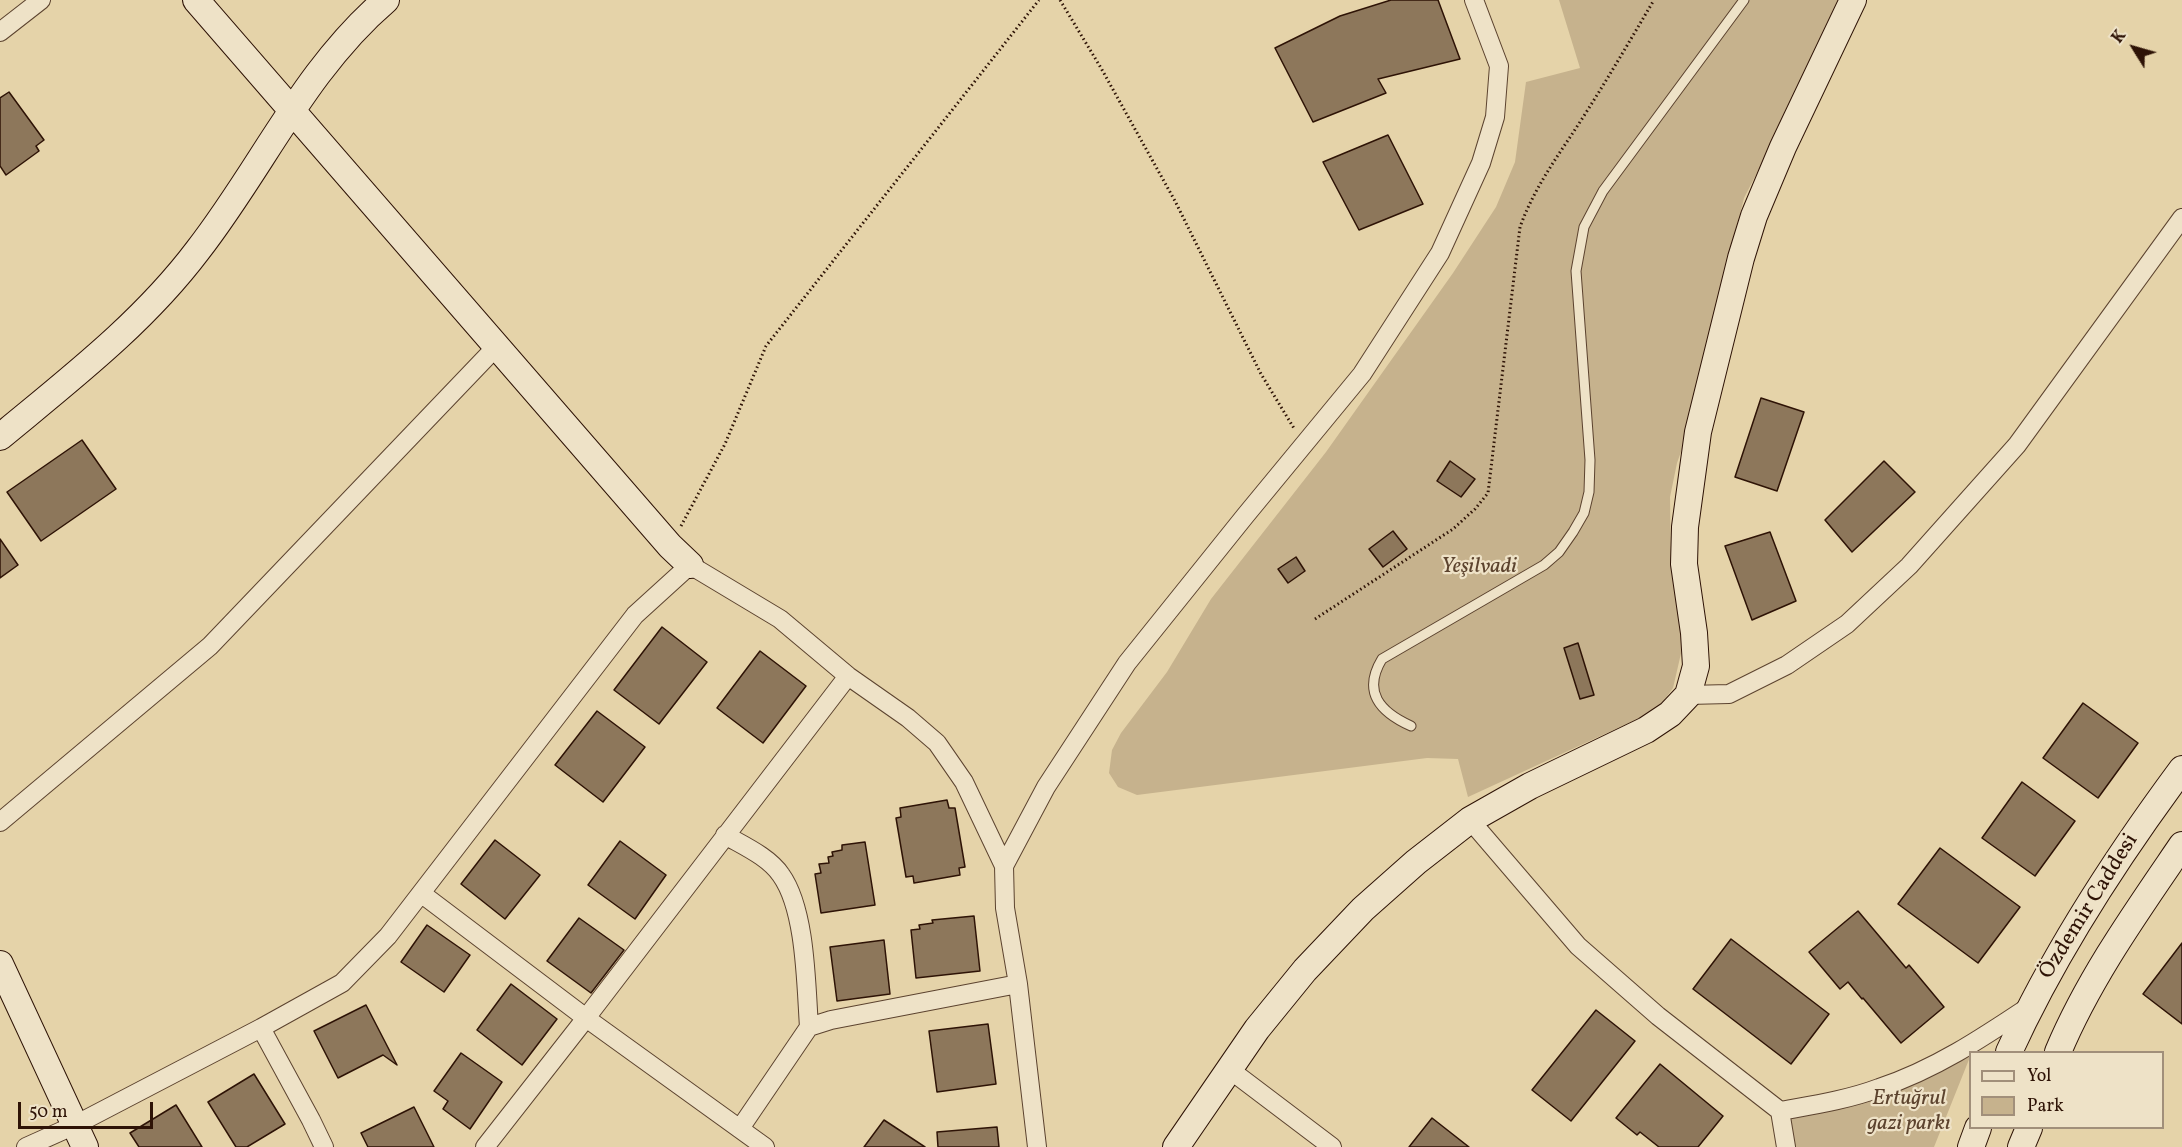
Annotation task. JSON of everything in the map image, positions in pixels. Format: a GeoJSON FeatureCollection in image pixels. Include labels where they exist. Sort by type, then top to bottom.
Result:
{"type":"FeatureCollection","features":[{"type":"Feature","properties":{"kind":"street"},"geometry":{"type":"LineString","coordinates":[[0,33],[41,0]]}},
{"type":"Feature","properties":{"kind":"street"},"geometry":{"type":"LineString","coordinates":[[196,0],[670,546],[690,565],[780,619],[848,676],[908,718],[937,743],[964,782],[1004,866],[1005,908],[1018,984],[1037,1147]]}},
{"type":"Feature","properties":{"kind":"street"},"geometry":{"type":"LineString","coordinates":[[0,437],[104,350],[151,306],[198,251],[322,66],[369,14],[386,0]]}},
{"type":"Feature","properties":{"kind":"street"},"geometry":{"type":"LineString","coordinates":[[1004,866],[1046,787],[1127,663],[1362,374],[1440,253],[1481,164],[1495,117],[1499,66],[1474,0]]}},
{"type":"Feature","properties":{"kind":"street"},"geometry":{"type":"LineString","coordinates":[[1176,1147],[1257,1029],[1305,970],[1356,916],[1416,862],[1470,820],[1530,786],[1646,730],[1670,714],[1688,695],[1696,666],[1694,633],[1684,564],[1685,527],[1698,432],[1741,258],[1754,216],[1783,147],[1853,0]]}},
{"type":"Feature","properties":{"kind":"street"},"geometry":{"type":"LineString","coordinates":[[1688,695],[1729,694],[1787,664],[1846,624],[1909,566],[2017,445],[2182,218]]}},
{"type":"Feature","properties":{"kind":"street"},"geometry":{"type":"LineString","coordinates":[[0,822],[210,646],[497,346]]}},
{"type":"Feature","properties":{"kind":"street"},"geometry":{"type":"LineString","coordinates":[[26,1147],[80,1136],[261,1028],[342,983],[388,936],[422,894],[635,615],[690,565]]}},
{"type":"Feature","properties":{"kind":"street"},"geometry":{"type":"LineString","coordinates":[[485,1147],[848,676]]}},
{"type":"Feature","properties":{"kind":"street","name":"Özdemir Caddesi"},"geometry":{"type":"LineString","coordinates":[[2010,1051],[2030,1006],[2099,888],[2145,818],[2182,769]]}},
{"type":"Feature","properties":{"kind":"street"},"geometry":{"type":"LineString","coordinates":[[1470,820],[1578,946],[1658,1016],[1780,1112],[1786,1147]]}},
{"type":"Feature","properties":{"kind":"street"},"geometry":{"type":"LineString","coordinates":[[725,835],[757,853],[781,874],[792,897],[801,931],[809,1027]]}},
{"type":"Feature","properties":{"kind":"street","name":"Özdemir Caddesi"},"geometry":{"type":"LineString","coordinates":[[2059,1051],[2070,1025],[2103,964],[2182,844]]}},
{"type":"Feature","properties":{"kind":"street"},"geometry":{"type":"LineString","coordinates":[[422,894],[586,1018],[741,1127],[765,1147]]}},
{"type":"Feature","properties":{"kind":"street"},"geometry":{"type":"LineString","coordinates":[[0,964],[80,1136]]}},
{"type":"Feature","properties":{"kind":"street"},"geometry":{"type":"LineString","coordinates":[[741,1127],[809,1027],[831,1020],[1018,984]]}},
{"type":"Feature","properties":{"kind":"street"},"geometry":{"type":"LineString","coordinates":[[1780,1112],[1838,1101],[1880,1088],[1928,1068],[1977,1042],[2030,1006]]}},
{"type":"Feature","properties":{"kind":"street"},"geometry":{"type":"LineString","coordinates":[[261,1028],[324,1147]]}},
{"type":"Feature","properties":{"kind":"street"},"geometry":{"type":"LineString","coordinates":[[1229,1069],[1332,1147]]}},
{"type":"Feature","properties":{"kind":"street"},"geometry":{"type":"LineString","coordinates":[[1971,1147],[1978,1129]]}},
{"type":"Feature","properties":{"kind":"street"},"geometry":{"type":"LineString","coordinates":[[2021,1147],[2029,1129]]}},
{"type":"Feature","properties":{"kind":"lane"},"geometry":{"type":"LineString","coordinates":[[1411,726],[1393,718],[1375,696],[1373,681],[1376,668],[1382,659],[1544,565],[1559,552],[1584,513],[1589,492],[1590,460],[1576,271],[1584,227],[1603,191],[1744,0]]}},
{"type":"Feature","properties":{"kind":"path"},"geometry":{"type":"LineString","coordinates":[[670,546],[725,444],[766,346],[1039,0]]}},
{"type":"Feature","properties":{"kind":"path"},"geometry":{"type":"LineString","coordinates":[[1060,0],[1101,68],[1175,201],[1261,374],[1304,444]]}},
{"type":"Feature","properties":{"kind":"path"},"geometry":{"type":"LineString","coordinates":[[1315,619],[1453,529],[1476,509],[1488,492],[1520,227],[1528,204],[1542,177],[1587,112],[1654,0]]}},
{"type":"Feature","properties":{"kind":"green space","name":"Yeşilvadi"},"geometry":{"type":"Polygon","coordinates":[[[1559,0],[1846,0],[1744,198],[1705,356],[1694,415],[1677,463],[1670,497],[1671,563],[1682,649],[1673,688],[1657,710],[1468,797],[1458,759],[1427,758],[1137,795],[1118,787],[1109,773],[1112,750],[1121,733],[1167,672],[1211,599],[1326,452],[1453,273],[1496,207],[1515,162],[1526,82],[1580,68],[1559,0]]]}},
{"type":"Feature","properties":{"kind":"green space","name":"Ertuğrul gazi parkı"},"geometry":{"type":"Polygon","coordinates":[[[1969,1052],[1969,1060],[1934,1147],[1786,1147],[1780,1111],[1969,1052]]]}},
{"type":"Feature","properties":{"kind":"building"},"geometry":{"type":"Polygon","coordinates":[[[1391,0],[1438,0],[1460,59],[1378,79],[1386,93],[1313,122],[1275,48],[1340,16],[1391,0]]]}},
{"type":"Feature","properties":{"kind":"building"},"geometry":{"type":"Polygon","coordinates":[[[9,92],[44,140],[36,146],[39,151],[6,175],[0,166],[0,98],[9,92]]]}},
{"type":"Feature","properties":{"kind":"building"},"geometry":{"type":"Polygon","coordinates":[[[1388,135],[1423,204],[1359,230],[1323,162],[1388,135]]]}},
{"type":"Feature","properties":{"kind":"building"},"geometry":{"type":"Polygon","coordinates":[[[1761,398],[1804,412],[1777,491],[1735,477],[1761,398]]]}},
{"type":"Feature","properties":{"kind":"building"},"geometry":{"type":"Polygon","coordinates":[[[82,440],[116,489],[41,541],[7,492],[82,440]]]}},
{"type":"Feature","properties":{"kind":"building"},"geometry":{"type":"Polygon","coordinates":[[[1450,461],[1475,479],[1461,497],[1437,481],[1450,461]]]}},
{"type":"Feature","properties":{"kind":"building"},"geometry":{"type":"Polygon","coordinates":[[[1884,461],[1915,492],[1852,552],[1825,520],[1884,461]]]}},
{"type":"Feature","properties":{"kind":"building"},"geometry":{"type":"Polygon","coordinates":[[[1393,531],[1407,549],[1383,567],[1369,549],[1393,531]]]}},
{"type":"Feature","properties":{"kind":"building"},"geometry":{"type":"Polygon","coordinates":[[[1770,532],[1796,601],[1752,620],[1725,546],[1770,532]]]}},
{"type":"Feature","properties":{"kind":"building"},"geometry":{"type":"Polygon","coordinates":[[[0,539],[18,565],[0,578],[0,539]]]}},
{"type":"Feature","properties":{"kind":"building"},"geometry":{"type":"Polygon","coordinates":[[[1296,557],[1305,571],[1288,583],[1278,569],[1296,557]]]}},
{"type":"Feature","properties":{"kind":"building"},"geometry":{"type":"Polygon","coordinates":[[[662,627],[707,662],[659,724],[614,690],[662,627]]]}},
{"type":"Feature","properties":{"kind":"building"},"geometry":{"type":"Polygon","coordinates":[[[1578,643],[1594,695],[1580,699],[1564,648],[1578,643]]]}},
{"type":"Feature","properties":{"kind":"building"},"geometry":{"type":"Polygon","coordinates":[[[760,651],[806,686],[763,743],[717,708],[760,651]]]}},
{"type":"Feature","properties":{"kind":"building"},"geometry":{"type":"Polygon","coordinates":[[[2083,703],[2138,743],[2098,798],[2043,758],[2083,703]]]}},
{"type":"Feature","properties":{"kind":"building"},"geometry":{"type":"Polygon","coordinates":[[[597,711],[645,747],[603,802],[555,765],[597,711]]]}},
{"type":"Feature","properties":{"kind":"building"},"geometry":{"type":"Polygon","coordinates":[[[2022,782],[2075,821],[2035,876],[1982,838],[2022,782]]]}},
{"type":"Feature","properties":{"kind":"building"},"geometry":{"type":"Polygon","coordinates":[[[947,800],[949,808],[955,808],[965,867],[959,868],[960,875],[914,883],[913,876],[906,877],[896,818],[901,817],[900,808],[947,800]]]}},
{"type":"Feature","properties":{"kind":"building"},"geometry":{"type":"Polygon","coordinates":[[[495,840],[540,875],[505,919],[461,884],[495,840]]]}},
{"type":"Feature","properties":{"kind":"building"},"geometry":{"type":"Polygon","coordinates":[[[620,841],[666,875],[635,919],[588,885],[620,841]]]}},
{"type":"Feature","properties":{"kind":"building"},"geometry":{"type":"Polygon","coordinates":[[[865,842],[875,905],[821,913],[815,874],[821,873],[819,864],[829,863],[828,857],[833,856],[832,852],[842,850],[842,845],[865,842]]]}},
{"type":"Feature","properties":{"kind":"building"},"geometry":{"type":"Polygon","coordinates":[[[1940,848],[2020,907],[1978,963],[1898,904],[1940,848]]]}},
{"type":"Feature","properties":{"kind":"building"},"geometry":{"type":"Polygon","coordinates":[[[1858,911],[1906,968],[1909,965],[1944,1007],[1901,1043],[1848,982],[1840,989],[1809,952],[1858,911]]]}},
{"type":"Feature","properties":{"kind":"building"},"geometry":{"type":"Polygon","coordinates":[[[974,916],[980,971],[916,978],[911,930],[920,929],[919,925],[933,923],[932,920],[974,916]]]}},
{"type":"Feature","properties":{"kind":"building"},"geometry":{"type":"Polygon","coordinates":[[[579,918],[624,950],[591,993],[547,961],[579,918]]]}},
{"type":"Feature","properties":{"kind":"building"},"geometry":{"type":"Polygon","coordinates":[[[427,925],[470,955],[444,992],[401,962],[427,925]]]}},
{"type":"Feature","properties":{"kind":"building"},"geometry":{"type":"Polygon","coordinates":[[[1731,939],[1829,1014],[1791,1064],[1693,989],[1731,939]]]}},
{"type":"Feature","properties":{"kind":"building"},"geometry":{"type":"Polygon","coordinates":[[[884,940],[890,994],[837,1001],[830,947],[884,940]]]}},
{"type":"Feature","properties":{"kind":"building"},"geometry":{"type":"Polygon","coordinates":[[[2182,943],[2182,1024],[2143,994],[2182,943]]]}},
{"type":"Feature","properties":{"kind":"building"},"geometry":{"type":"Polygon","coordinates":[[[511,984],[557,1019],[522,1065],[477,1030],[511,984]]]}},
{"type":"Feature","properties":{"kind":"building"},"geometry":{"type":"Polygon","coordinates":[[[366,1005],[397,1065],[383,1055],[338,1078],[314,1031],[366,1005]]]}},
{"type":"Feature","properties":{"kind":"building"},"geometry":{"type":"Polygon","coordinates":[[[1596,1010],[1635,1041],[1571,1121],[1532,1090],[1596,1010]]]}},
{"type":"Feature","properties":{"kind":"building"},"geometry":{"type":"Polygon","coordinates":[[[988,1024],[996,1084],[937,1092],[929,1031],[988,1024]]]}},
{"type":"Feature","properties":{"kind":"building"},"geometry":{"type":"Polygon","coordinates":[[[461,1053],[502,1082],[470,1129],[443,1109],[448,1101],[434,1091],[461,1053]]]}},
{"type":"Feature","properties":{"kind":"building"},"geometry":{"type":"Polygon","coordinates":[[[1660,1064],[1723,1116],[1698,1147],[1659,1147],[1640,1132],[1637,1135],[1616,1118],[1660,1064]]]}},
{"type":"Feature","properties":{"kind":"building"},"geometry":{"type":"Polygon","coordinates":[[[254,1074],[285,1124],[247,1147],[236,1147],[208,1102],[254,1074]]]}},
{"type":"Feature","properties":{"kind":"building"},"geometry":{"type":"Polygon","coordinates":[[[176,1105],[202,1147],[139,1147],[130,1133],[176,1105]]]}},
{"type":"Feature","properties":{"kind":"building"},"geometry":{"type":"Polygon","coordinates":[[[414,1107],[434,1147],[368,1147],[361,1133],[414,1107]]]}},
{"type":"Feature","properties":{"kind":"building"},"geometry":{"type":"Polygon","coordinates":[[[1432,1118],[1469,1147],[1409,1147],[1432,1118]]]}},
{"type":"Feature","properties":{"kind":"building"},"geometry":{"type":"Polygon","coordinates":[[[884,1120],[925,1147],[864,1147],[884,1120]]]}},
{"type":"Feature","properties":{"kind":"building"},"geometry":{"type":"Polygon","coordinates":[[[997,1127],[999,1147],[938,1147],[937,1132],[997,1127]]]}}]}
